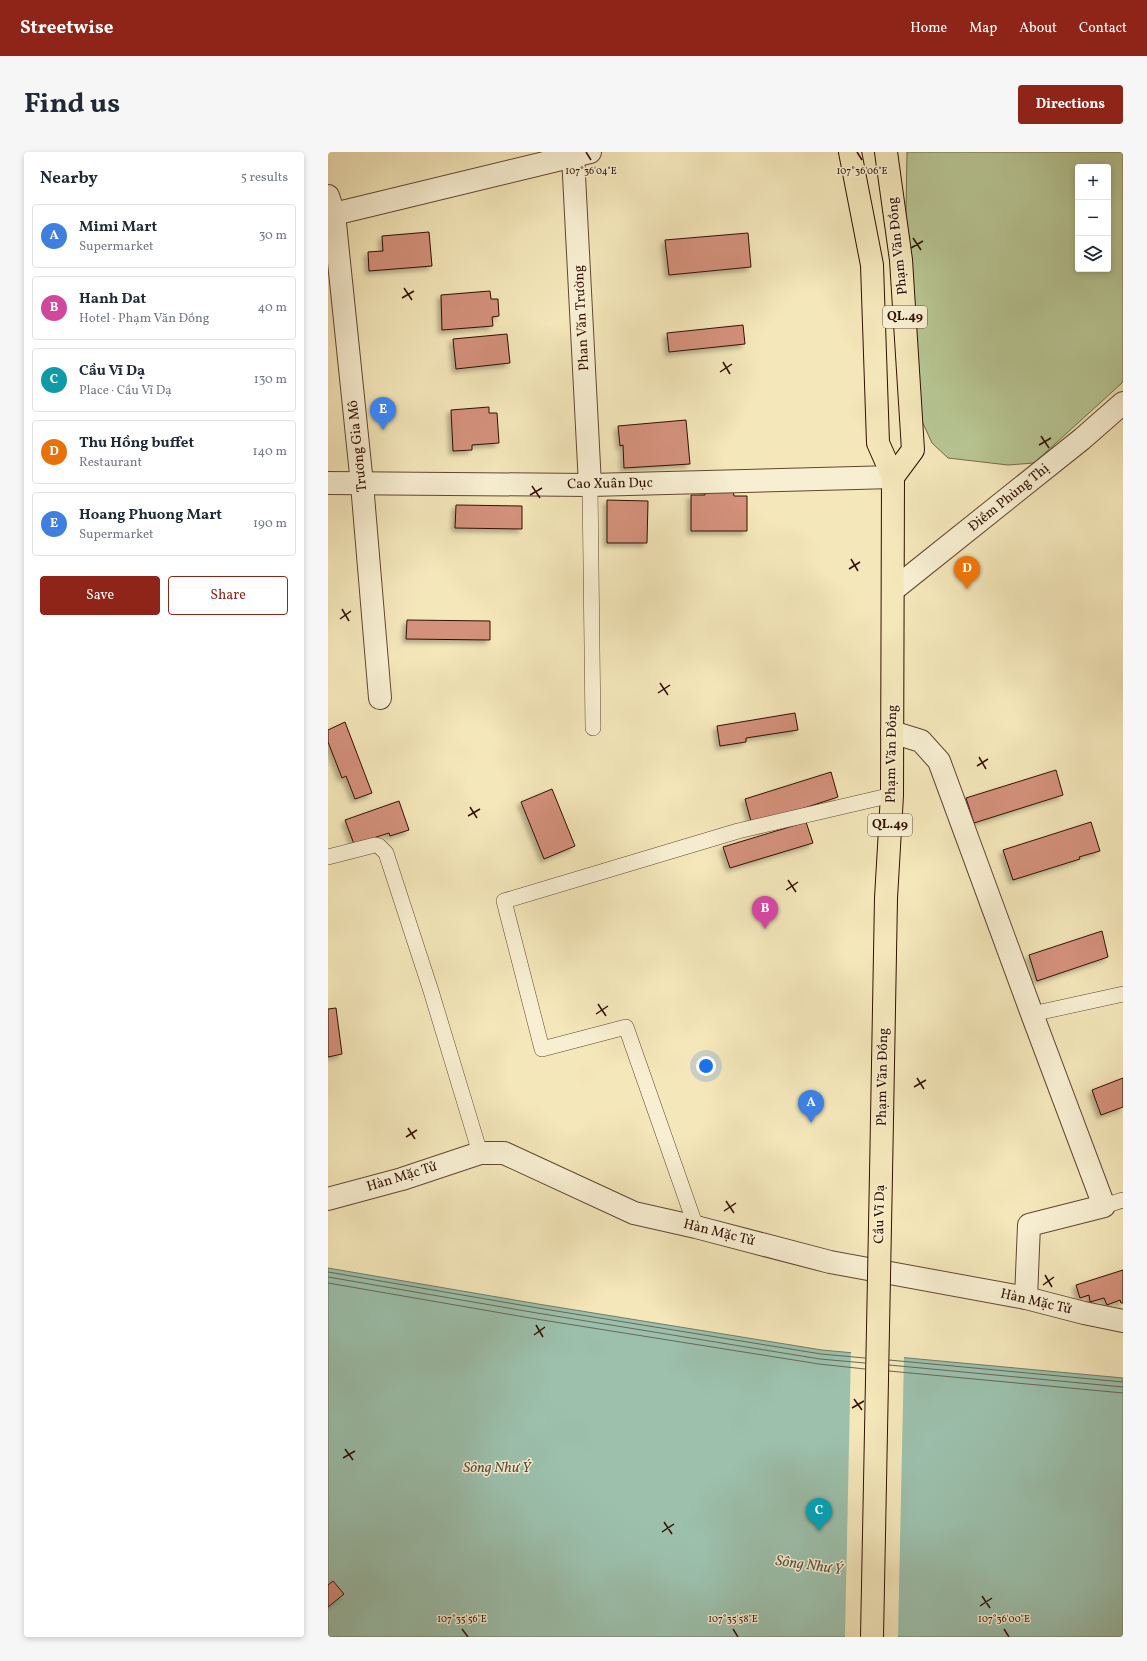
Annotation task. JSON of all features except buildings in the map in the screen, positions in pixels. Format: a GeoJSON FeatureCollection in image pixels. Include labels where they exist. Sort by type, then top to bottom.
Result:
{"type":"FeatureCollection","features":[{"type":"Feature","properties":{"kind":"main road","name":"Phạm Văn Đồng"},"geometry":{"type":"LineString","coordinates":[[850,152],[872,265],[878,443],[893,476],[892,794],[886,898],[881,1174]]}},
{"type":"Feature","properties":{"kind":"main road","name":"Phạm Văn Đồng"},"geometry":{"type":"LineString","coordinates":[[886,152],[901,260],[913,450],[893,476]]}},
{"type":"Feature","properties":{"kind":"main road","name":"Cầu Vĩ Dạ"},"geometry":{"type":"LineString","coordinates":[[872,1637],[881,1174]]}},
{"type":"Feature","properties":{"kind":"street"},"geometry":{"type":"LineString","coordinates":[[331,205],[578,153]]}},
{"type":"Feature","properties":{"kind":"street","name":"Phan Văn Trường"},"geometry":{"type":"LineString","coordinates":[[578,153],[590,485]]}},
{"type":"Feature","properties":{"kind":"street","name":"Trương Gia Mô"},"geometry":{"type":"LineString","coordinates":[[331,205],[362,484],[380,698]]}},
{"type":"Feature","properties":{"kind":"street","name":"Điềm Phùng Thị"},"geometry":{"type":"LineString","coordinates":[[893,590],[1082,439],[1123,403]]}},
{"type":"Feature","properties":{"kind":"street","name":"Cao Xuân Dục"},"geometry":{"type":"LineString","coordinates":[[328,483],[590,485],[893,476]]}},
{"type":"Feature","properties":{"kind":"street"},"geometry":{"type":"LineString","coordinates":[[892,732],[921,741],[939,761],[1032,1014],[1114,1203],[1029,1225],[1026,1298]]}},
{"type":"Feature","properties":{"kind":"street","name":"Hàn Mặc Tử"},"geometry":{"type":"LineString","coordinates":[[328,1198],[402,1179],[480,1153],[504,1153],[634,1213],[696,1227],[830,1262],[1026,1298],[1084,1314],[1123,1321]]}},
{"type":"Feature","properties":{"kind":"lane"},"geometry":{"type":"LineString","coordinates":[[590,485],[593,728]]}},
{"type":"Feature","properties":{"kind":"lane"},"geometry":{"type":"LineString","coordinates":[[696,1227],[626,1027],[542,1049],[504,901],[738,831],[892,794]]}},
{"type":"Feature","properties":{"kind":"lane"},"geometry":{"type":"LineString","coordinates":[[328,857],[375,845],[380,846],[386,853],[433,998],[480,1153]]}},
{"type":"Feature","properties":{"kind":"lane"},"geometry":{"type":"LineString","coordinates":[[1032,1014],[1123,994]]}},
{"type":"Feature","properties":{"kind":"shaded area"},"geometry":{"type":"Polygon","coordinates":[[[907,152],[1123,152],[1123,382],[1034,463],[1008,465],[948,458],[932,443],[921,419],[906,212],[907,152]]]}},
{"type":"Feature","properties":{"kind":"water","name":"Sông Như Ý"},"geometry":{"type":"Polygon","coordinates":[[[328,1268],[822,1350],[1123,1378],[1123,1637],[328,1637],[328,1268]]]}},
{"type":"Feature","properties":{"kind":"pier"},"geometry":{"type":"Polygon","coordinates":[[[851,1350],[904,1355],[898,1637],[845,1637],[851,1350]]]}},
{"type":"Feature","properties":{"kind":"place","name":"Hoang Phuong Mart"},"geometry":{"type":"Point","coordinates":[383,430]}},
{"type":"Feature","properties":{"kind":"place","name":"Thu Hồng buffet"},"geometry":{"type":"Point","coordinates":[967,589]}},
{"type":"Feature","properties":{"kind":"place","name":"Hanh Dat"},"geometry":{"type":"Point","coordinates":[765,929]}},
{"type":"Feature","properties":{"kind":"place","name":"Mimi Mart"},"geometry":{"type":"Point","coordinates":[811,1123]}},
{"type":"Feature","properties":{"kind":"place","name":"Cầu Vĩ Dạ"},"geometry":{"type":"Point","coordinates":[819,1531]}}]}
